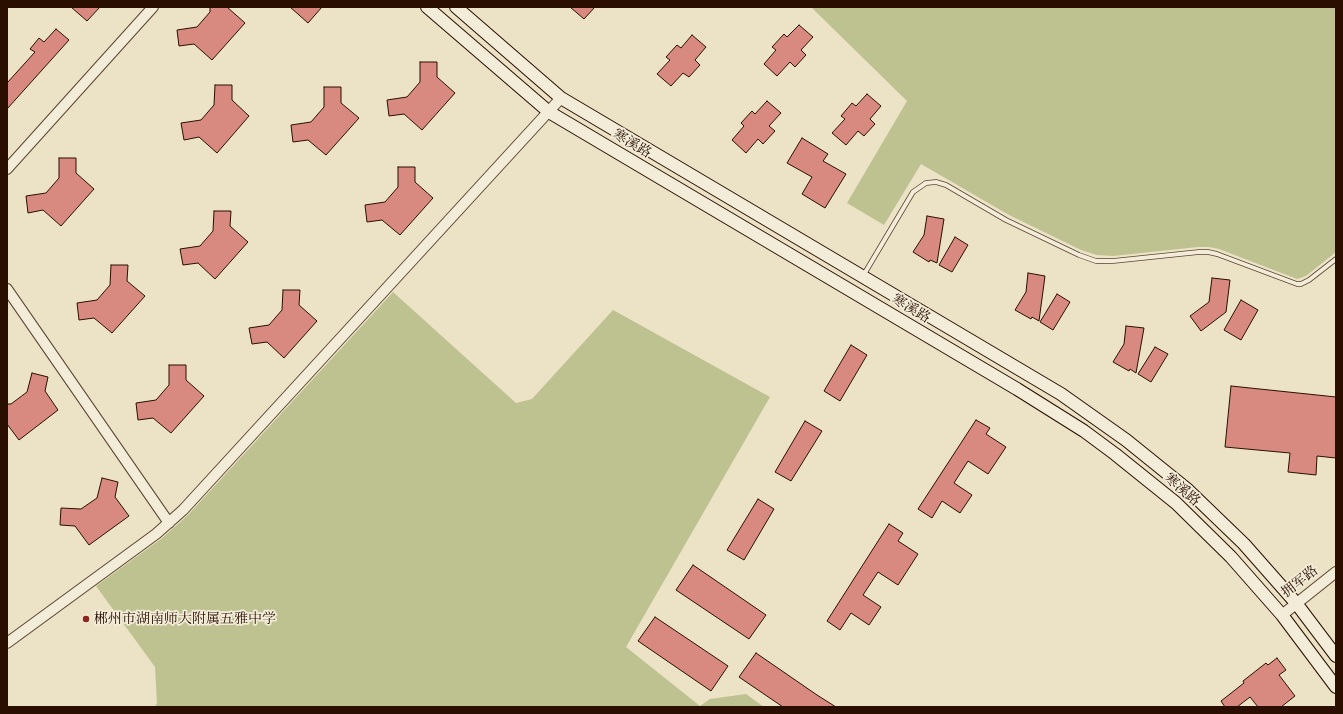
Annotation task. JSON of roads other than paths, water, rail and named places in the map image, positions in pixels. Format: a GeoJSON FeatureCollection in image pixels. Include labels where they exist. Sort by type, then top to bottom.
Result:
{"type":"FeatureCollection","features":[{"type":"Feature","properties":{"kind":"main road","name":"寒溪路"},"geometry":{"type":"LineString","coordinates":[[427,7],[549,112],[1010,385],[1084,431],[1146,478],[1198,524],[1236,562],[1282,614],[1336,687]]}},
{"type":"Feature","properties":{"kind":"main road","name":"寒溪路"},"geometry":{"type":"LineString","coordinates":[[456,7],[561,98],[1061,394],[1126,440],[1176,480],[1217,516],[1255,556],[1296,603],[1336,656]]}},
{"type":"Feature","properties":{"kind":"street"},"geometry":{"type":"LineString","coordinates":[[7,169],[153,7]]}},
{"type":"Feature","properties":{"kind":"street"},"geometry":{"type":"LineString","coordinates":[[7,643],[169,523],[197,495],[561,98]]}},
{"type":"Feature","properties":{"kind":"street"},"geometry":{"type":"LineString","coordinates":[[7,289],[169,523]]}},
{"type":"Feature","properties":{"kind":"street","name":"拥军路"},"geometry":{"type":"LineString","coordinates":[[1282,614],[1336,572]]}},
{"type":"Feature","properties":{"kind":"lane"},"geometry":{"type":"LineString","coordinates":[[862,276],[913,192],[926,183],[936,182],[946,185],[1001,217],[1079,255],[1096,260],[1113,261],[1208,252],[1218,254],[1293,283],[1301,284],[1309,280],[1336,259]]}},
{"type":"Feature","properties":{"kind":"place","name":"郴州市湖南师大附属五雅中学"},"geometry":{"type":"Point","coordinates":[86,619]}}]}
